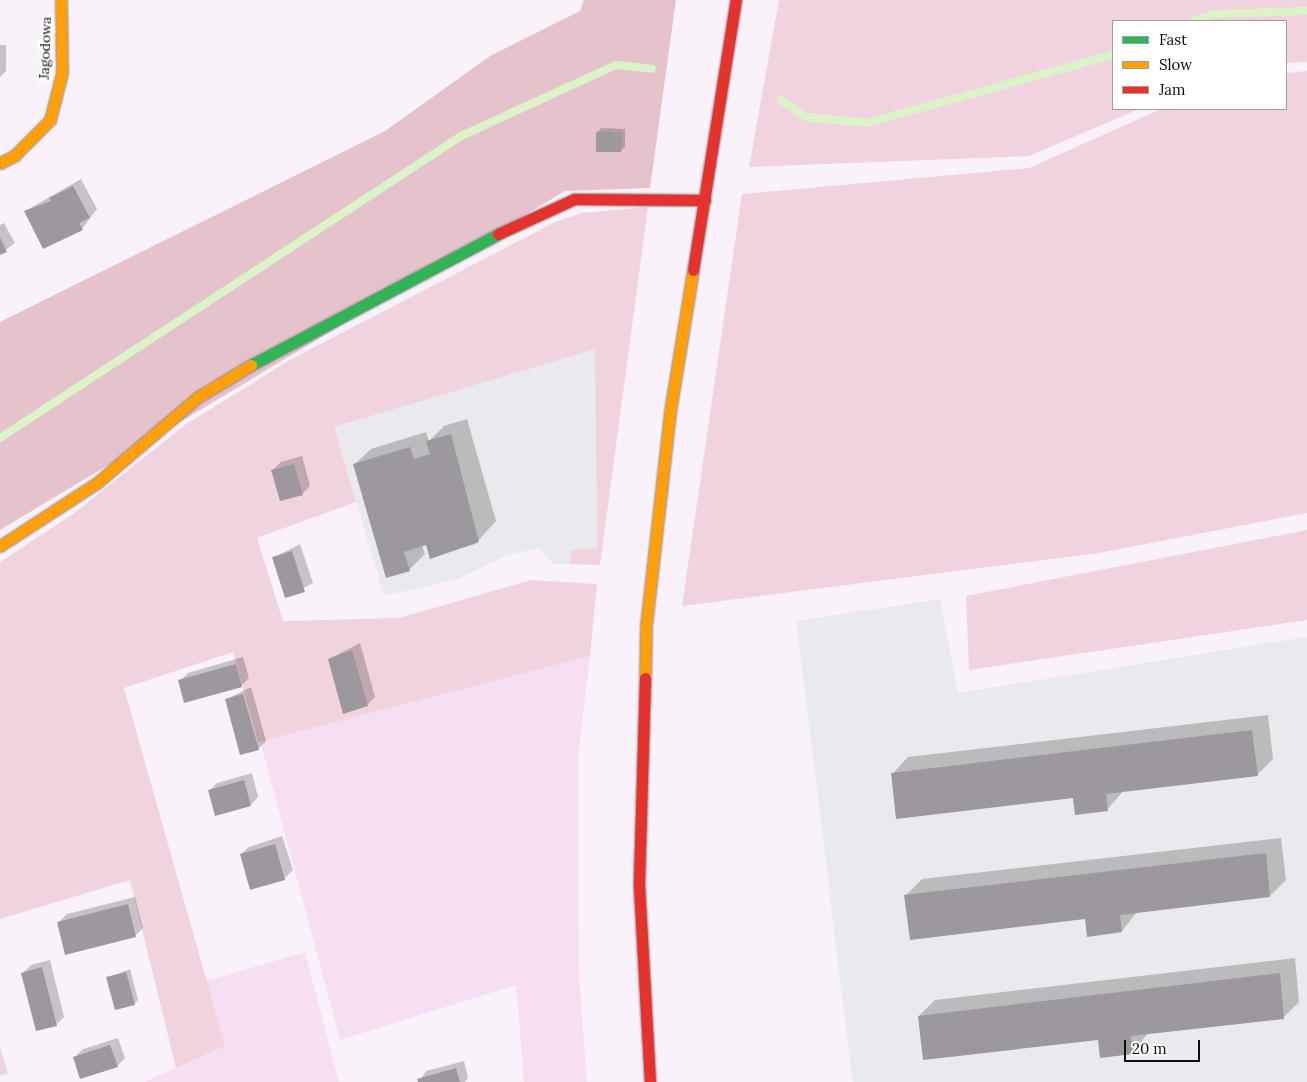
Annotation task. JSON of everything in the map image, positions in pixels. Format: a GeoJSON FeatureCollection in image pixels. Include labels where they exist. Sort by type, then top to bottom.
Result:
{"type":"FeatureCollection","features":[{"type":"Feature","properties":{"kind":"main road","name":"Jagodowa"},"geometry":{"type":"LineString","coordinates":[[0,163],[14,156],[50,120],[62,73],[61,0]]}},
{"type":"Feature","properties":{"kind":"main road"},"geometry":{"type":"LineString","coordinates":[[650,1082],[639,886],[642,672],[670,412],[736,0]]}},
{"type":"Feature","properties":{"kind":"main road"},"geometry":{"type":"LineString","coordinates":[[0,546],[98,482],[198,397],[299,336],[536,215],[574,198],[594,196],[705,200]]}},
{"type":"Feature","properties":{"kind":"shaded area"},"geometry":{"type":"Polygon","coordinates":[[[584,0],[676,0],[650,188],[565,191],[0,530],[0,322],[385,131],[490,56],[580,11],[584,0]]]}},
{"type":"Feature","properties":{"kind":"shaded area"},"geometry":{"type":"Polygon","coordinates":[[[779,0],[1307,0],[1307,62],[1287,63],[1287,20],[1112,20],[1112,110],[1137,110],[1029,156],[749,167],[779,0]]]}},
{"type":"Feature","properties":{"kind":"shaded area"},"geometry":{"type":"Polygon","coordinates":[[[1307,71],[1307,513],[1099,553],[682,606],[742,194],[1029,168],[1159,110],[1287,110],[1287,73],[1307,71]]]}},
{"type":"Feature","properties":{"kind":"shaded area"},"geometry":{"type":"Polygon","coordinates":[[[648,207],[600,565],[569,564],[572,550],[597,548],[595,349],[334,427],[356,502],[257,538],[283,621],[399,618],[531,580],[597,584],[590,656],[258,742],[233,652],[124,688],[225,1046],[176,1068],[130,880],[0,919],[0,562],[73,514],[185,425],[288,361],[553,223],[581,213],[648,207]]]}},
{"type":"Feature","properties":{"kind":"shaded area"},"geometry":{"type":"Polygon","coordinates":[[[595,348],[597,549],[572,550],[569,564],[553,564],[539,548],[508,555],[458,579],[384,596],[334,427],[595,348]]]}},
{"type":"Feature","properties":{"kind":"shaded area"},"geometry":{"type":"Polygon","coordinates":[[[1307,530],[1307,620],[969,670],[966,596],[1307,530]]]}},
{"type":"Feature","properties":{"kind":"shaded area"},"geometry":{"type":"Polygon","coordinates":[[[940,599],[958,693],[1307,637],[1307,1082],[853,1082],[796,621],[940,599]]]}},
{"type":"Feature","properties":{"kind":"shaded area"},"geometry":{"type":"Polygon","coordinates":[[[590,656],[578,759],[579,976],[587,1082],[524,1082],[516,985],[340,1040],[260,741],[590,656]]]}},
{"type":"Feature","properties":{"kind":"shaded area"},"geometry":{"type":"Polygon","coordinates":[[[305,952],[339,1082],[144,1082],[225,1046],[206,981],[305,952]]]}},
{"type":"Feature","properties":{"kind":"shaded area"},"geometry":{"type":"Polygon","coordinates":[[[0,1047],[8,1074],[0,1076],[0,1047]]]}},
{"type":"Feature","properties":{"kind":"building"},"geometry":{"type":"Polygon","coordinates":[[[596,132],[622,132],[621,152],[596,152],[596,132]]]}},
{"type":"Feature","properties":{"kind":"building"},"geometry":{"type":"Polygon","coordinates":[[[73,186],[90,218],[79,223],[83,230],[43,249],[24,211],[51,201],[49,198],[73,186]]]}},
{"type":"Feature","properties":{"kind":"building"},"geometry":{"type":"Polygon","coordinates":[[[0,237],[7,252],[0,255],[0,237]]]}},
{"type":"Feature","properties":{"kind":"building"},"geometry":{"type":"Polygon","coordinates":[[[451,434],[479,542],[430,559],[426,545],[404,552],[410,571],[386,578],[353,464],[410,447],[414,459],[430,454],[426,441],[451,434]]]}},
{"type":"Feature","properties":{"kind":"building"},"geometry":{"type":"Polygon","coordinates":[[[294,464],[303,495],[280,501],[271,470],[294,464]]]}},
{"type":"Feature","properties":{"kind":"building"},"geometry":{"type":"Polygon","coordinates":[[[292,551],[305,592],[285,598],[272,557],[292,551]]]}},
{"type":"Feature","properties":{"kind":"building"},"geometry":{"type":"Polygon","coordinates":[[[352,650],[368,706],[343,714],[328,659],[352,650]]]}},
{"type":"Feature","properties":{"kind":"building"},"geometry":{"type":"Polygon","coordinates":[[[236,664],[242,687],[184,703],[178,680],[236,664]]]}},
{"type":"Feature","properties":{"kind":"building"},"geometry":{"type":"Polygon","coordinates":[[[243,694],[259,750],[240,755],[225,699],[243,694]]]}},
{"type":"Feature","properties":{"kind":"building"},"geometry":{"type":"Polygon","coordinates":[[[1252,730],[1258,776],[1106,794],[1108,811],[1075,815],[1073,798],[896,819],[891,773],[1252,730]]]}},
{"type":"Feature","properties":{"kind":"building"},"geometry":{"type":"Polygon","coordinates":[[[244,780],[251,806],[215,816],[208,790],[244,780]]]}},
{"type":"Feature","properties":{"kind":"building"},"geometry":{"type":"Polygon","coordinates":[[[275,844],[285,880],[250,890],[240,854],[275,844]]]}},
{"type":"Feature","properties":{"kind":"building"},"geometry":{"type":"Polygon","coordinates":[[[1266,853],[1270,897],[1120,915],[1122,932],[1087,937],[1085,919],[910,940],[904,895],[1266,853]]]}},
{"type":"Feature","properties":{"kind":"building"},"geometry":{"type":"Polygon","coordinates":[[[128,904],[136,937],[65,955],[57,922],[128,904]]]}},
{"type":"Feature","properties":{"kind":"building"},"geometry":{"type":"Polygon","coordinates":[[[42,967],[57,1026],[36,1031],[21,973],[42,967]]]}},
{"type":"Feature","properties":{"kind":"building"},"geometry":{"type":"Polygon","coordinates":[[[126,972],[135,1005],[115,1010],[106,977],[126,972]]]}},
{"type":"Feature","properties":{"kind":"building"},"geometry":{"type":"Polygon","coordinates":[[[1280,973],[1284,1019],[1131,1036],[1133,1054],[1100,1058],[1098,1040],[923,1060],[918,1016],[1280,973]]]}},
{"type":"Feature","properties":{"kind":"building"},"geometry":{"type":"Polygon","coordinates":[[[110,1045],[118,1067],[80,1079],[73,1057],[110,1045]]]}},
{"type":"Feature","properties":{"kind":"building"},"geometry":{"type":"Polygon","coordinates":[[[456,1068],[460,1082],[418,1082],[417,1079],[456,1068]]]}},
{"type":"Feature","properties":{"kind":"waterway"},"geometry":{"type":"LineString","coordinates":[[1197,20],[1213,14],[1307,11]]}},
{"type":"Feature","properties":{"kind":"waterway"},"geometry":{"type":"LineString","coordinates":[[781,100],[806,117],[867,123],[1112,55]]}},
{"type":"Feature","properties":{"kind":"waterway"},"geometry":{"type":"LineString","coordinates":[[0,438],[461,136],[616,65],[652,69]]}},
{"type":"Feature","properties":{"kind":"traffic: fast"},"geometry":{"type":"LineString","coordinates":[[251,365],[498,234]]}},
{"type":"Feature","properties":{"kind":"traffic: slow"},"geometry":{"type":"LineString","coordinates":[[0,163],[14,156],[50,120],[62,73],[61,0]]}},
{"type":"Feature","properties":{"kind":"traffic: slow"},"geometry":{"type":"LineString","coordinates":[[645,678],[646,626],[670,412],[693,270]]}},
{"type":"Feature","properties":{"kind":"traffic: slow"},"geometry":{"type":"LineString","coordinates":[[0,546],[98,482],[198,397],[251,365]]}},
{"type":"Feature","properties":{"kind":"traffic: jam"},"geometry":{"type":"LineString","coordinates":[[693,270],[736,0]]}},
{"type":"Feature","properties":{"kind":"traffic: jam"},"geometry":{"type":"LineString","coordinates":[[498,234],[574,199],[705,200]]}},
{"type":"Feature","properties":{"kind":"traffic: jam"},"geometry":{"type":"LineString","coordinates":[[645,678],[639,886],[650,1082]]}}]}
